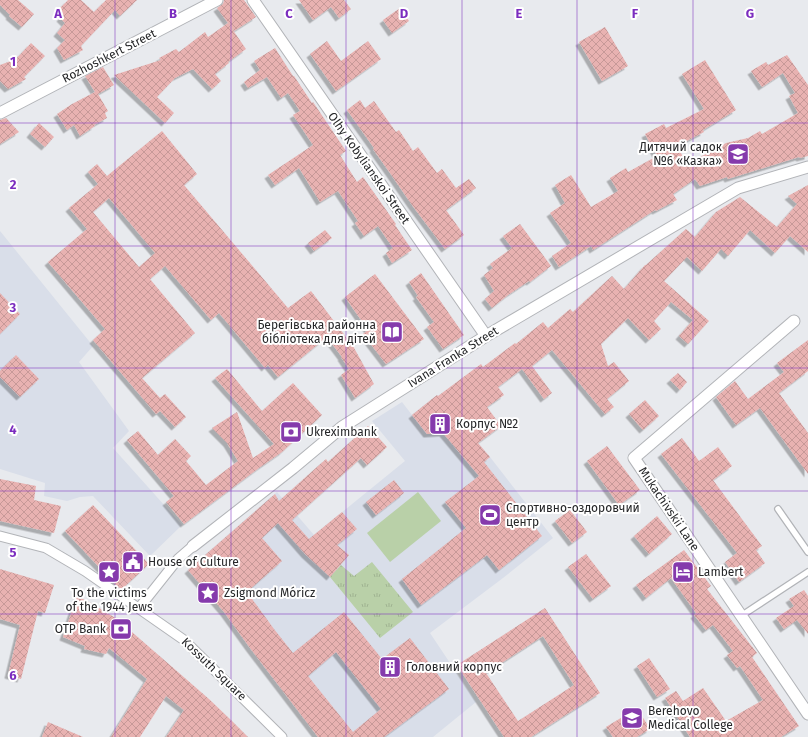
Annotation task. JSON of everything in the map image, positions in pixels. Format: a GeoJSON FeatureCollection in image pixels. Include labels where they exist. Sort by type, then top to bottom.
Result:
{"type":"FeatureCollection","features":[{"type":"Feature","properties":{"kind":"street","name":"Rozhoshkert Street"},"geometry":{"type":"LineString","coordinates":[[0,113],[217,0]]}},
{"type":"Feature","properties":{"kind":"street","name":"Olhy Kobylianskoi Street"},"geometry":{"type":"LineString","coordinates":[[253,0],[486,336]]}},
{"type":"Feature","properties":{"kind":"street","name":"Ivana Franka Street"},"geometry":{"type":"LineString","coordinates":[[140,608],[178,559],[342,427],[486,336],[738,188],[808,167]]}},
{"type":"Feature","properties":{"kind":"street","name":"Mukachivskii Lane"},"geometry":{"type":"LineString","coordinates":[[794,321],[634,458],[808,714]]}},
{"type":"Feature","properties":{"kind":"street","name":"Kossuth Square"},"geometry":{"type":"LineString","coordinates":[[0,536],[46,548],[85,571],[121,597],[140,608],[184,640],[277,735]]}},
{"type":"Feature","properties":{"kind":"lane"},"geometry":{"type":"LineString","coordinates":[[778,509],[808,552]]}},
{"type":"Feature","properties":{"kind":"lane"},"geometry":{"type":"LineString","coordinates":[[741,616],[808,572]]}},
{"type":"Feature","properties":{"kind":"shaded area"},"geometry":{"type":"Polygon","coordinates":[[[0,231],[93,346],[79,362],[129,431],[113,448],[182,525],[150,556],[93,496],[80,497],[67,501],[44,496],[45,483],[0,469],[0,231]]]}},
{"type":"Feature","properties":{"kind":"shaded area"},"geometry":{"type":"Polygon","coordinates":[[[437,395],[490,457],[553,538],[430,633],[476,702],[433,737],[318,737],[224,612],[188,570],[277,492],[314,535],[405,461],[372,421],[402,402],[412,415],[437,395]]]}},
{"type":"Feature","properties":{"kind":"green space"},"geometry":{"type":"Polygon","coordinates":[[[418,492],[441,521],[390,562],[367,533],[418,492]]]}},
{"type":"Feature","properties":{"kind":"green space"},"geometry":{"type":"Polygon","coordinates":[[[372,562],[413,612],[380,638],[330,577],[341,565],[354,576],[372,562]]]}},
{"type":"Feature","properties":{"kind":"building"},"geometry":{"type":"Polygon","coordinates":[[[0,0],[18,0],[34,14],[22,27],[9,16],[10,15],[0,5],[0,0]]]}},
{"type":"Feature","properties":{"kind":"building"},"geometry":{"type":"Polygon","coordinates":[[[68,0],[81,0],[94,12],[106,0],[137,0],[120,16],[115,10],[81,46],[83,50],[64,60],[57,48],[65,40],[57,33],[65,23],[60,18],[62,16],[57,11],[68,0]]]}},
{"type":"Feature","properties":{"kind":"building"},"geometry":{"type":"Polygon","coordinates":[[[224,0],[244,0],[256,17],[234,31],[217,8],[223,4],[224,0]]]}},
{"type":"Feature","properties":{"kind":"building"},"geometry":{"type":"Polygon","coordinates":[[[299,0],[344,0],[351,9],[339,18],[331,7],[313,20],[299,0]]]}},
{"type":"Feature","properties":{"kind":"building"},"geometry":{"type":"Polygon","coordinates":[[[400,8],[409,21],[392,33],[383,20],[400,8]]]}},
{"type":"Feature","properties":{"kind":"building"},"geometry":{"type":"Polygon","coordinates":[[[228,23],[246,49],[215,74],[221,81],[212,89],[193,69],[175,78],[157,97],[174,113],[165,123],[114,75],[161,60],[159,58],[176,49],[179,52],[205,32],[208,37],[228,23]]]}},
{"type":"Feature","properties":{"kind":"building"},"geometry":{"type":"Polygon","coordinates":[[[605,27],[628,66],[602,81],[579,42],[605,27]]]}},
{"type":"Feature","properties":{"kind":"building"},"geometry":{"type":"Polygon","coordinates":[[[327,41],[341,61],[368,41],[381,59],[336,91],[310,54],[327,41]]]}},
{"type":"Feature","properties":{"kind":"building"},"geometry":{"type":"Polygon","coordinates":[[[31,43],[45,56],[24,77],[26,79],[8,89],[0,81],[0,65],[16,59],[31,43]]]}},
{"type":"Feature","properties":{"kind":"building"},"geometry":{"type":"Polygon","coordinates":[[[275,48],[346,151],[340,155],[357,182],[363,177],[396,224],[395,225],[412,250],[392,263],[386,253],[393,248],[378,226],[364,236],[355,223],[358,221],[338,191],[320,202],[299,168],[275,185],[268,175],[313,145],[293,115],[300,111],[288,93],[281,98],[267,77],[248,88],[244,82],[260,70],[254,61],[275,48]]]}},
{"type":"Feature","properties":{"kind":"building"},"geometry":{"type":"Polygon","coordinates":[[[787,55],[808,85],[808,156],[799,157],[728,179],[727,177],[700,186],[695,179],[673,194],[677,200],[656,211],[655,210],[593,250],[591,246],[559,267],[552,256],[571,243],[550,213],[565,203],[555,185],[571,175],[591,207],[618,191],[610,178],[626,168],[628,172],[657,156],[645,134],[664,124],[666,128],[704,109],[682,74],[705,60],[736,110],[703,130],[704,132],[677,146],[687,164],[726,143],[748,138],[760,131],[762,134],[798,113],[789,96],[795,93],[783,73],[762,87],[751,71],[766,62],[768,65],[787,55]]]}},
{"type":"Feature","properties":{"kind":"building"},"geometry":{"type":"Polygon","coordinates":[[[103,67],[114,85],[98,94],[108,111],[105,113],[107,118],[94,125],[95,126],[80,136],[74,125],[67,130],[57,114],[95,92],[85,76],[103,67]]]}},
{"type":"Feature","properties":{"kind":"building"},"geometry":{"type":"Polygon","coordinates":[[[360,100],[365,108],[374,101],[396,132],[399,130],[413,151],[418,147],[437,173],[442,169],[456,188],[469,179],[476,188],[446,210],[464,235],[445,249],[412,205],[347,110],[360,100]]]}},
{"type":"Feature","properties":{"kind":"building"},"geometry":{"type":"Polygon","coordinates":[[[6,118],[19,132],[0,144],[0,120],[6,118]]]}},
{"type":"Feature","properties":{"kind":"building"},"geometry":{"type":"Polygon","coordinates":[[[39,123],[54,137],[45,147],[30,134],[39,123]]]}},
{"type":"Feature","properties":{"kind":"building"},"geometry":{"type":"Polygon","coordinates":[[[162,131],[197,174],[184,185],[288,308],[311,291],[353,346],[374,384],[355,398],[341,375],[349,369],[327,337],[278,377],[268,365],[265,368],[219,313],[211,320],[165,266],[150,279],[195,333],[142,378],[160,398],[165,394],[186,417],[175,427],[160,411],[156,414],[93,340],[105,329],[48,262],[87,229],[69,208],[98,184],[88,172],[97,164],[107,176],[162,131]],[[109,198],[93,212],[139,267],[155,253],[109,198]]]}},
{"type":"Feature","properties":{"kind":"building"},"geometry":{"type":"Polygon","coordinates":[[[808,185],[808,252],[790,236],[775,253],[750,230],[728,256],[721,249],[702,271],[687,257],[664,281],[709,321],[688,344],[679,336],[693,320],[671,302],[654,321],[661,329],[649,340],[628,318],[601,344],[608,366],[614,362],[629,381],[607,399],[614,407],[605,414],[552,350],[532,366],[552,393],[544,399],[522,369],[498,387],[504,395],[487,407],[501,426],[478,443],[490,457],[484,462],[542,536],[499,570],[487,555],[421,605],[402,579],[466,528],[445,502],[479,476],[443,433],[427,434],[412,415],[437,395],[438,396],[481,364],[483,367],[515,343],[516,344],[543,322],[548,328],[570,309],[573,312],[612,276],[624,289],[645,265],[686,229],[695,237],[716,212],[740,197],[777,227],[797,204],[788,196],[808,185]]]}},
{"type":"Feature","properties":{"kind":"building"},"geometry":{"type":"Polygon","coordinates":[[[520,224],[551,266],[530,282],[529,281],[508,295],[492,308],[485,299],[494,291],[484,275],[493,268],[490,264],[512,248],[503,236],[520,224]]]}},
{"type":"Feature","properties":{"kind":"building"},"geometry":{"type":"Polygon","coordinates":[[[325,230],[332,238],[314,251],[308,243],[325,230]]]}},
{"type":"Feature","properties":{"kind":"building"},"geometry":{"type":"Polygon","coordinates":[[[421,273],[464,335],[443,349],[427,327],[434,322],[416,297],[418,296],[409,282],[421,273]]]}},
{"type":"Feature","properties":{"kind":"building"},"geometry":{"type":"Polygon","coordinates":[[[375,274],[424,339],[386,364],[363,334],[368,330],[345,297],[375,274]]]}},
{"type":"Feature","properties":{"kind":"building"},"geometry":{"type":"Polygon","coordinates":[[[0,293],[20,314],[0,334],[0,293]]]}},
{"type":"Feature","properties":{"kind":"building"},"geometry":{"type":"Polygon","coordinates":[[[808,340],[808,371],[779,393],[808,433],[808,474],[760,408],[736,425],[716,397],[735,381],[748,399],[784,372],[777,363],[808,340]]]}},
{"type":"Feature","properties":{"kind":"building"},"geometry":{"type":"Polygon","coordinates":[[[16,355],[39,379],[20,397],[0,377],[0,371],[16,355]]]}},
{"type":"Feature","properties":{"kind":"building"},"geometry":{"type":"Polygon","coordinates":[[[227,369],[262,411],[293,383],[322,415],[282,452],[184,524],[166,502],[174,496],[127,440],[138,431],[158,455],[175,439],[191,456],[186,461],[206,485],[238,461],[227,443],[212,428],[237,412],[253,458],[274,444],[215,378],[227,369]]]}},
{"type":"Feature","properties":{"kind":"building"},"geometry":{"type":"Polygon","coordinates":[[[678,373],[687,382],[680,390],[670,380],[678,373]]]}},
{"type":"Feature","properties":{"kind":"building"},"geometry":{"type":"Polygon","coordinates":[[[645,400],[659,416],[643,430],[629,414],[645,400]]]}},
{"type":"Feature","properties":{"kind":"building"},"geometry":{"type":"Polygon","coordinates":[[[368,426],[387,447],[367,465],[361,458],[292,520],[309,539],[342,512],[357,529],[337,545],[349,555],[330,577],[305,554],[278,523],[262,538],[282,561],[247,592],[293,653],[344,612],[382,659],[410,638],[449,689],[384,737],[318,737],[224,612],[188,570],[275,494],[279,501],[326,459],[328,462],[368,426]],[[336,652],[308,676],[353,732],[381,709],[336,652]]]}},
{"type":"Feature","properties":{"kind":"building"},"geometry":{"type":"Polygon","coordinates":[[[682,438],[699,461],[718,447],[732,466],[713,480],[762,546],[756,550],[765,563],[739,582],[725,562],[737,553],[661,454],[682,438]]]}},
{"type":"Feature","properties":{"kind":"building"},"geometry":{"type":"Polygon","coordinates":[[[607,446],[640,490],[619,505],[587,461],[607,446]]]}},
{"type":"Feature","properties":{"kind":"building"},"geometry":{"type":"Polygon","coordinates":[[[0,479],[36,486],[34,500],[61,506],[54,533],[0,521],[0,479]]]}},
{"type":"Feature","properties":{"kind":"building"},"geometry":{"type":"Polygon","coordinates":[[[394,480],[404,493],[376,515],[366,502],[394,480]]]}},
{"type":"Feature","properties":{"kind":"building"},"geometry":{"type":"Polygon","coordinates":[[[93,505],[149,564],[122,589],[118,587],[65,531],[93,505]]]}},
{"type":"Feature","properties":{"kind":"building"},"geometry":{"type":"Polygon","coordinates":[[[570,510],[587,532],[572,543],[555,521],[570,510]]]}},
{"type":"Feature","properties":{"kind":"building"},"geometry":{"type":"Polygon","coordinates":[[[657,516],[672,534],[649,554],[634,536],[657,516]]]}},
{"type":"Feature","properties":{"kind":"building"},"geometry":{"type":"Polygon","coordinates":[[[684,550],[711,586],[707,589],[757,653],[752,657],[799,726],[781,737],[690,737],[665,698],[676,691],[683,701],[703,688],[726,721],[763,700],[740,666],[737,668],[727,655],[733,651],[713,625],[706,630],[694,615],[696,613],[671,578],[646,598],[636,585],[684,550]]]}},
{"type":"Feature","properties":{"kind":"building"},"geometry":{"type":"Polygon","coordinates":[[[586,554],[611,586],[593,599],[568,567],[586,554]]]}},
{"type":"Feature","properties":{"kind":"building"},"geometry":{"type":"Polygon","coordinates":[[[0,569],[54,585],[45,613],[38,611],[21,679],[8,675],[20,625],[0,619],[0,569]]]}},
{"type":"Feature","properties":{"kind":"building"},"geometry":{"type":"Polygon","coordinates":[[[804,590],[808,596],[808,634],[797,620],[784,629],[776,618],[794,606],[789,599],[804,590]]]}},
{"type":"Feature","properties":{"kind":"building"},"geometry":{"type":"Polygon","coordinates":[[[77,596],[117,619],[209,699],[248,737],[166,737],[184,710],[166,696],[140,737],[111,737],[147,679],[109,648],[106,654],[84,649],[85,646],[63,637],[77,596]]]}},
{"type":"Feature","properties":{"kind":"building"},"geometry":{"type":"Polygon","coordinates":[[[545,608],[600,693],[531,737],[504,737],[457,665],[545,608]],[[543,636],[486,673],[518,721],[574,685],[543,636]]]}},
{"type":"Feature","properties":{"kind":"building"},"geometry":{"type":"Polygon","coordinates":[[[649,658],[670,689],[657,697],[637,666],[649,658]]]}},
{"type":"Feature","properties":{"kind":"building","name":"Berehovo Medical College"},"geometry":{"type":"Polygon","coordinates":[[[637,708],[650,729],[637,737],[613,737],[606,727],[637,708]]]}},
{"type":"Feature","properties":{"kind":"building"},"geometry":{"type":"Polygon","coordinates":[[[48,722],[83,737],[42,737],[48,722]]]}},
{"type":"Feature","properties":{"kind":"place","name":"Дитячий садок №6 «Казка»"},"geometry":{"type":"Point","coordinates":[738,154]}},
{"type":"Feature","properties":{"kind":"place","name":"Берегівська районна бібліотека для дітей"},"geometry":{"type":"Point","coordinates":[392,332]}},
{"type":"Feature","properties":{"kind":"place","name":"Корпус №2"},"geometry":{"type":"Point","coordinates":[440,424]}},
{"type":"Feature","properties":{"kind":"place","name":"Ukreximbank"},"geometry":{"type":"Point","coordinates":[291,432]}},
{"type":"Feature","properties":{"kind":"place","name":"Спортивно-оздоровчий центр"},"geometry":{"type":"Point","coordinates":[490,515]}},
{"type":"Feature","properties":{"kind":"place","name":"House of Culture"},"geometry":{"type":"Point","coordinates":[133,562]}},
{"type":"Feature","properties":{"kind":"place","name":"To the victims of the 1944 Jews"},"geometry":{"type":"Point","coordinates":[109,572]}},
{"type":"Feature","properties":{"kind":"place","name":"Lambert"},"geometry":{"type":"Point","coordinates":[683,572]}},
{"type":"Feature","properties":{"kind":"place","name":"Zsigmond Móricz"},"geometry":{"type":"Point","coordinates":[208,593]}},
{"type":"Feature","properties":{"kind":"place","name":"OTP Bank"},"geometry":{"type":"Point","coordinates":[121,629]}},
{"type":"Feature","properties":{"kind":"place","name":"Головний корпус"},"geometry":{"type":"Point","coordinates":[390,667]}},
{"type":"Feature","properties":{"kind":"place","name":"Berehovo Medical College"},"geometry":{"type":"Point","coordinates":[632,718]}}]}
